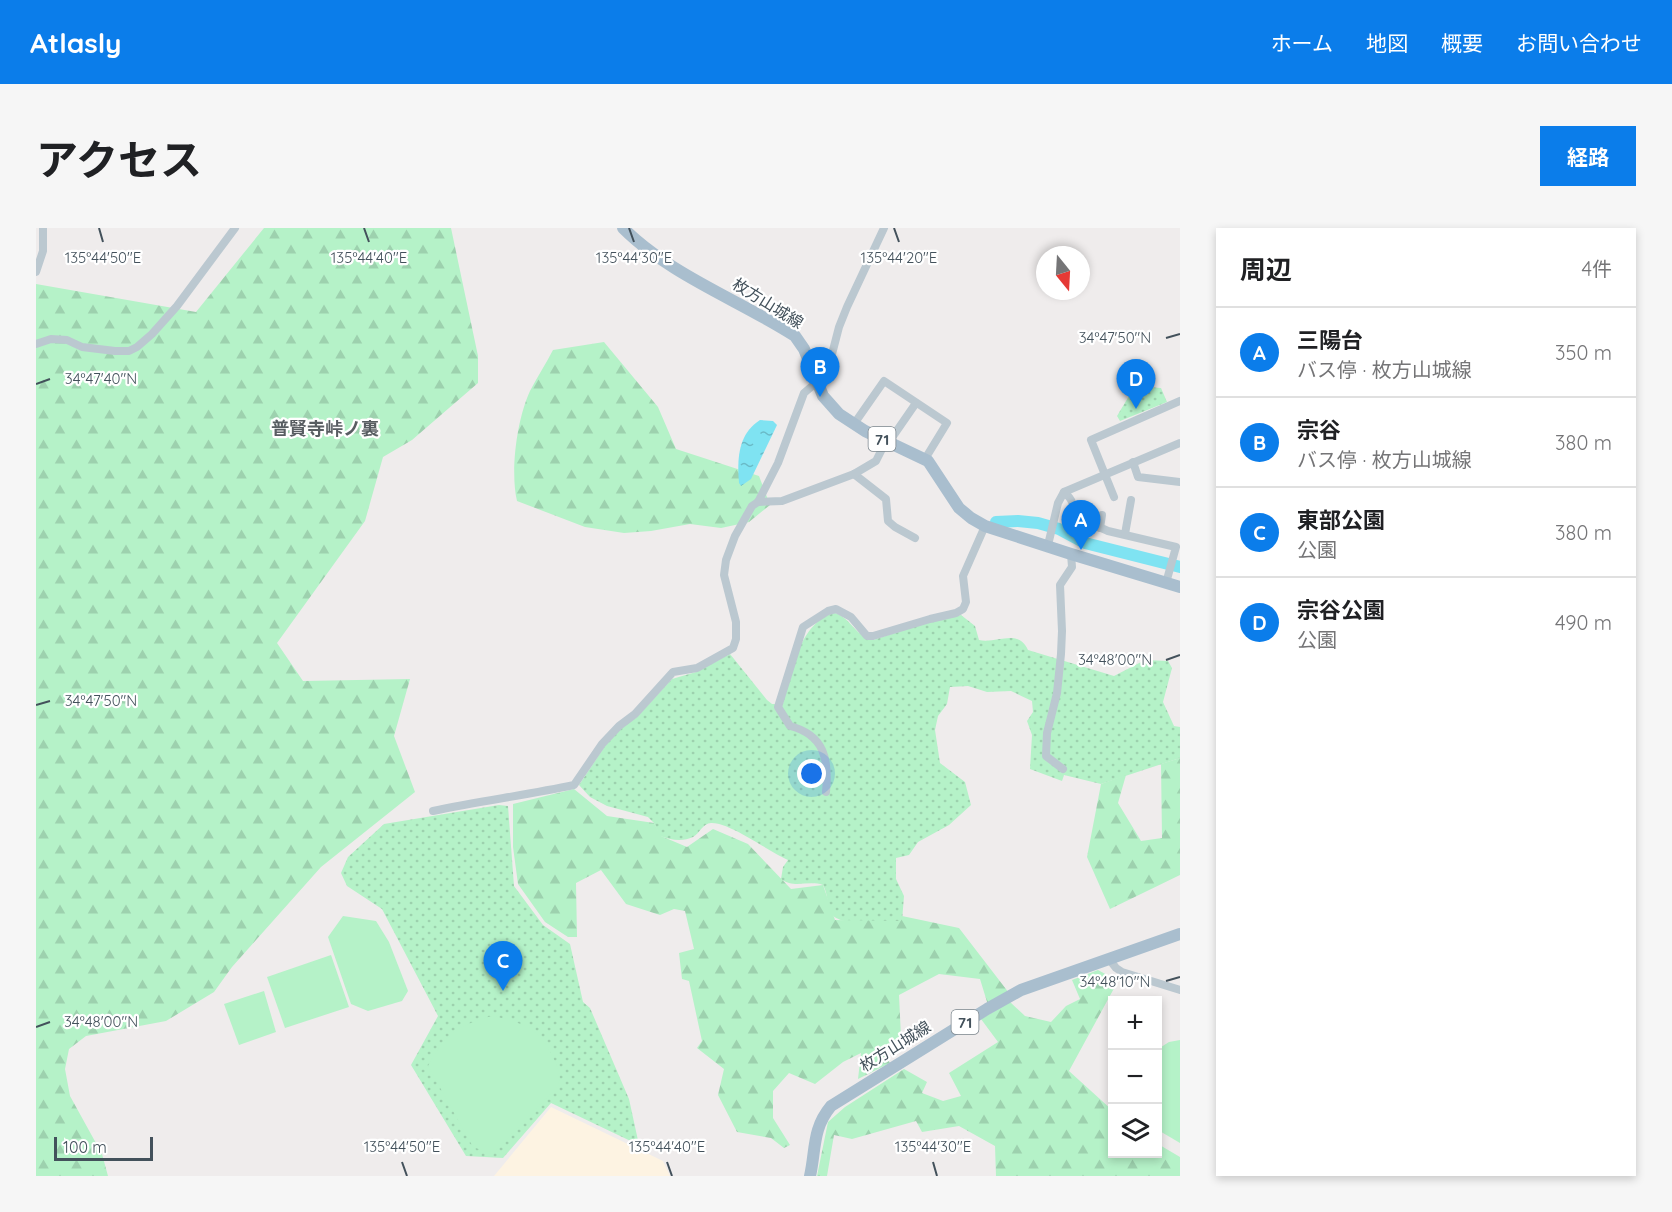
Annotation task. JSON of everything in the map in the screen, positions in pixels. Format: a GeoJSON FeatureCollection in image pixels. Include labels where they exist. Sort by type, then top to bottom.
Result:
{"type":"FeatureCollection","features":[{"type":"Feature","properties":{"kind":"main road","name":"枚方山城線"},"geometry":{"type":"LineString","coordinates":[[623,228],[662,260],[795,336],[804,349],[823,396],[839,414],[865,431],[925,459],[942,479],[959,508],[971,518],[985,525],[1071,554],[1180,586]]}},
{"type":"Feature","properties":{"kind":"main road","name":"枚方山城線"},"geometry":{"type":"LineString","coordinates":[[810,1176],[821,1118],[831,1106],[1021,990],[1180,934]]}},
{"type":"Feature","properties":{"kind":"street"},"geometry":{"type":"LineString","coordinates":[[36,272],[43,250],[43,228]]}},
{"type":"Feature","properties":{"kind":"street"},"geometry":{"type":"LineString","coordinates":[[36,344],[59,339],[82,347],[115,351],[129,351],[137,347],[177,306],[236,228]]}},
{"type":"Feature","properties":{"kind":"street"},"geometry":{"type":"LineString","coordinates":[[433,811],[574,785],[603,744],[619,726],[635,714],[673,672],[697,668],[733,648],[736,639],[736,622],[724,575],[726,560],[735,536],[752,506],[758,502],[778,463],[804,393],[831,358],[847,307],[884,228]]}},
{"type":"Feature","properties":{"kind":"street"},"geometry":{"type":"LineString","coordinates":[[854,424],[884,381],[947,423],[925,459]]}},
{"type":"Feature","properties":{"kind":"street"},"geometry":{"type":"LineString","coordinates":[[1114,497],[1091,440],[1180,401]]}},
{"type":"Feature","properties":{"kind":"street"},"geometry":{"type":"LineString","coordinates":[[758,502],[782,501],[854,474],[876,461],[887,441],[916,403]]}},
{"type":"Feature","properties":{"kind":"street"},"geometry":{"type":"LineString","coordinates":[[1048,545],[1058,503],[1064,492],[1180,443]]}},
{"type":"Feature","properties":{"kind":"street"},"geometry":{"type":"LineString","coordinates":[[1133,462],[1138,477],[1180,482]]}},
{"type":"Feature","properties":{"kind":"street"},"geometry":{"type":"LineString","coordinates":[[854,474],[886,499],[888,521],[915,538]]}},
{"type":"Feature","properties":{"kind":"street"},"geometry":{"type":"LineString","coordinates":[[1064,492],[1070,497],[1074,507],[1072,515],[1100,528],[1176,548],[1166,583]]}},
{"type":"Feature","properties":{"kind":"street"},"geometry":{"type":"LineString","coordinates":[[1125,534],[1131,518],[1131,500]]}},
{"type":"Feature","properties":{"kind":"street"},"geometry":{"type":"LineString","coordinates":[[1100,528],[1102,515]]}},
{"type":"Feature","properties":{"kind":"street"},"geometry":{"type":"LineString","coordinates":[[826,792],[827,764],[823,750],[803,730],[790,726],[778,706],[803,627],[828,611],[836,609],[851,617],[867,636],[873,636],[956,613],[963,609],[966,602],[963,576],[985,525]]}},
{"type":"Feature","properties":{"kind":"street"},"geometry":{"type":"LineString","coordinates":[[1063,769],[1046,756],[1046,739],[1058,693],[1062,631],[1060,585],[1072,567],[1071,554]]}},
{"type":"Feature","properties":{"kind":"street"},"geometry":{"type":"LineString","coordinates":[[1109,959],[1122,972],[1180,990]]}},
{"type":"Feature","properties":{"kind":"shaded area"},"geometry":{"type":"Polygon","coordinates":[[[551,1107],[663,1161],[670,1176],[494,1176],[551,1107]]]}},
{"type":"Feature","properties":{"kind":"green space"},"geometry":{"type":"Polygon","coordinates":[[[264,228],[451,228],[478,356],[478,383],[412,440],[383,457],[365,521],[277,643],[303,681],[410,679],[394,736],[415,792],[321,867],[232,967],[214,992],[166,1021],[86,1036],[69,1049],[65,1069],[70,1096],[102,1154],[108,1176],[36,1176],[36,284],[196,312],[264,228]]]}},
{"type":"Feature","properties":{"kind":"green space"},"geometry":{"type":"Polygon","coordinates":[[[604,342],[658,407],[676,449],[759,476],[770,505],[749,522],[721,528],[690,524],[624,533],[585,527],[517,501],[514,475],[518,430],[525,403],[533,386],[553,350],[604,342]]]}},
{"type":"Feature","properties":{"kind":"green space"},"geometry":{"type":"Polygon","coordinates":[[[1135,386],[1161,388],[1167,402],[1120,421],[1117,416],[1135,386]]]}},
{"type":"Feature","properties":{"kind":"green space"},"geometry":{"type":"Polygon","coordinates":[[[835,613],[863,636],[873,640],[961,615],[975,626],[979,640],[1013,638],[1024,643],[1028,650],[1114,676],[1145,660],[1168,661],[1172,668],[1163,702],[1174,726],[1180,727],[1180,758],[1101,784],[1064,775],[1062,781],[1030,769],[1032,735],[1027,721],[1033,712],[1032,701],[1011,691],[987,692],[968,686],[950,687],[947,704],[938,716],[935,730],[940,763],[965,782],[971,805],[949,825],[918,842],[909,855],[896,858],[896,879],[904,896],[902,921],[875,923],[843,921],[836,918],[831,913],[823,885],[796,884],[781,879],[783,867],[788,860],[739,832],[719,824],[708,823],[689,839],[676,840],[660,836],[654,823],[648,817],[607,806],[590,797],[579,785],[605,746],[625,724],[636,718],[672,679],[696,672],[730,654],[767,700],[772,704],[783,704],[788,679],[805,637],[823,618],[835,613]]]}},
{"type":"Feature","properties":{"kind":"green space"},"geometry":{"type":"Polygon","coordinates":[[[1180,758],[1180,875],[1110,909],[1087,857],[1101,784],[1126,775],[1118,803],[1141,841],[1162,838],[1161,764],[1180,758]]]}},
{"type":"Feature","properties":{"kind":"green space"},"geometry":{"type":"Polygon","coordinates":[[[574,789],[607,816],[654,823],[661,836],[687,847],[713,829],[748,844],[791,889],[823,885],[835,920],[901,921],[902,916],[959,928],[1009,993],[988,1005],[980,979],[939,974],[899,995],[901,1037],[881,1049],[890,1063],[858,1079],[861,1053],[843,1062],[815,1084],[789,1073],[773,1091],[773,1118],[790,1145],[784,1148],[771,1138],[737,1132],[718,1095],[724,1069],[697,1048],[702,1041],[689,981],[682,979],[679,953],[694,949],[685,911],[674,909],[660,915],[626,904],[601,870],[576,883],[577,937],[568,937],[545,922],[518,884],[513,847],[513,804],[574,789]]]}},
{"type":"Feature","properties":{"kind":"green space"},"geometry":{"type":"Polygon","coordinates":[[[499,805],[508,806],[514,886],[543,925],[570,944],[583,1002],[590,1008],[629,1099],[639,1145],[551,1103],[503,1158],[466,1156],[411,1065],[438,1016],[382,909],[347,886],[341,873],[348,857],[384,824],[499,805]]]}},
{"type":"Feature","properties":{"kind":"green space"},"geometry":{"type":"Polygon","coordinates":[[[343,916],[376,921],[389,942],[408,991],[402,1001],[368,1011],[351,1004],[328,937],[343,916]]]}},
{"type":"Feature","properties":{"kind":"green space"},"geometry":{"type":"Polygon","coordinates":[[[331,955],[349,1007],[285,1028],[267,977],[331,955]]]}},
{"type":"Feature","properties":{"kind":"green space"},"geometry":{"type":"Polygon","coordinates":[[[1098,970],[1118,981],[1069,1071],[1108,1106],[1108,1158],[1162,1158],[1162,1146],[1180,1157],[1180,1176],[996,1176],[995,1146],[959,1126],[922,1132],[916,1121],[852,1139],[834,1135],[827,1176],[817,1176],[828,1122],[845,1107],[904,1069],[927,1082],[922,1093],[943,1101],[961,1096],[949,1073],[998,1042],[981,1019],[1010,1002],[1025,1016],[1051,1022],[1066,1006],[1080,999],[1072,980],[1098,970]]]}},
{"type":"Feature","properties":{"kind":"green space"},"geometry":{"type":"Polygon","coordinates":[[[264,991],[276,1032],[239,1045],[224,1004],[264,991]]]}},
{"type":"Feature","properties":{"kind":"green space"},"geometry":{"type":"Polygon","coordinates":[[[492,1016],[515,1022],[539,1036],[551,1053],[559,1078],[557,1087],[497,1149],[487,1152],[473,1147],[428,1066],[440,1046],[453,1033],[492,1016]]]}},
{"type":"Feature","properties":{"kind":"green space"},"geometry":{"type":"Polygon","coordinates":[[[1180,1040],[1180,1143],[1162,1132],[1162,1046],[1169,1042],[1180,1040]]]}},
{"type":"Feature","properties":{"kind":"water"},"geometry":{"type":"Polygon","coordinates":[[[760,420],[773,421],[777,425],[751,479],[741,486],[738,474],[740,448],[747,432],[760,420]]]}},
{"type":"Feature","properties":{"kind":"waterway"},"geometry":{"type":"LineString","coordinates":[[996,522],[1038,523],[1059,529],[1085,543],[1180,567]]}},
{"type":"Feature","properties":{"kind":"place","name":"宗谷"},"geometry":{"type":"Point","coordinates":[820,397]}},
{"type":"Feature","properties":{"kind":"place","name":"宗谷公園"},"geometry":{"type":"Point","coordinates":[1136,409]}},
{"type":"Feature","properties":{"kind":"place","name":"三陽台"},"geometry":{"type":"Point","coordinates":[1081,550]}},
{"type":"Feature","properties":{"kind":"place","name":"東部公園"},"geometry":{"type":"Point","coordinates":[503,991]}},
{"type":"Feature","properties":{"kind":"district","name":"普賢寺峠ノ裏"},"geometry":{"type":"Point","coordinates":[325,428]}}]}
